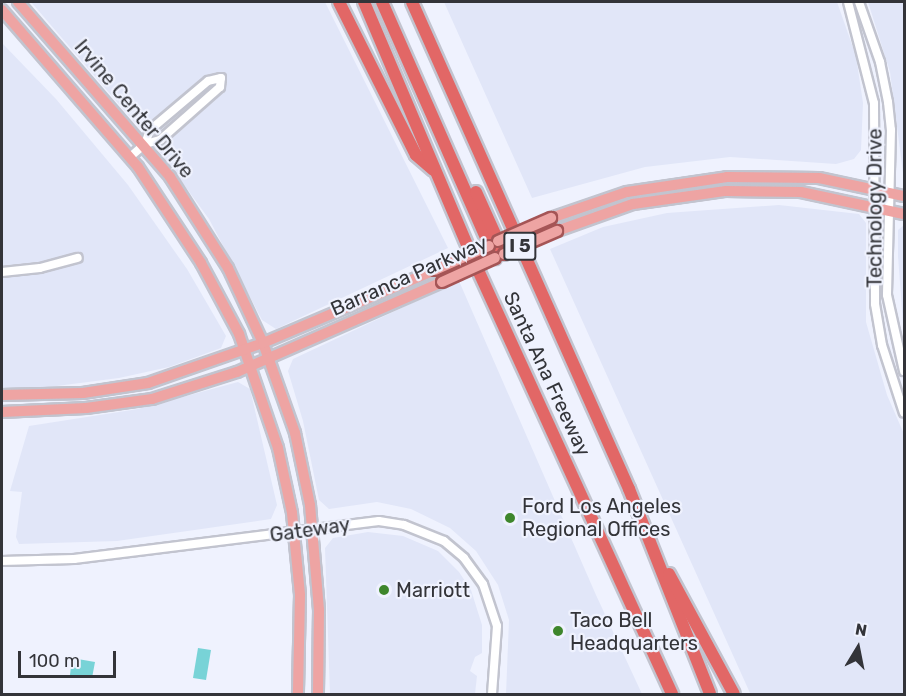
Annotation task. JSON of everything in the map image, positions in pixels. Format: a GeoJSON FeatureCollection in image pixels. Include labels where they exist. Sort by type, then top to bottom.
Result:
{"type":"FeatureCollection","features":[{"type":"Feature","properties":{"kind":"highway"},"geometry":{"type":"LineString","coordinates":[[339,2],[416,155],[438,175]]}},
{"type":"Feature","properties":{"kind":"highway","name":"Santa Ana Freeway"},"geometry":{"type":"LineString","coordinates":[[364,2],[438,175],[672,694]]}},
{"type":"Feature","properties":{"kind":"highway"},"geometry":{"type":"LineString","coordinates":[[382,2],[448,139]]}},
{"type":"Feature","properties":{"kind":"highway"},"geometry":{"type":"LineString","coordinates":[[391,2],[499,256]]}},
{"type":"Feature","properties":{"kind":"highway","name":"Santa Ana Freeway"},"geometry":{"type":"LineString","coordinates":[[412,2],[629,489],[695,660],[711,694]]}},
{"type":"Feature","properties":{"kind":"highway"},"geometry":{"type":"LineString","coordinates":[[629,489],[734,694]]}},
{"type":"Feature","properties":{"kind":"main road","name":"Irvine Center Drive"},"geometry":{"type":"LineString","coordinates":[[18,2],[145,144],[204,227],[263,343],[295,434],[313,529],[319,610],[318,694]]}},
{"type":"Feature","properties":{"kind":"main road","name":"Irvine Center Drive"},"geometry":{"type":"LineString","coordinates":[[2,10],[130,157],[201,263],[246,350],[279,448],[295,532],[301,653],[298,694]]}},
{"type":"Feature","properties":{"kind":"main road","name":"Barranca Parkway"},"geometry":{"type":"LineString","coordinates":[[2,395],[83,393],[148,383],[246,350],[551,218],[627,192],[727,177],[799,177],[904,196]]}},
{"type":"Feature","properties":{"kind":"main road","name":"Barranca Parkway"},"geometry":{"type":"LineString","coordinates":[[2,412],[86,408],[152,399],[269,358],[593,215],[686,194],[792,192],[874,205],[904,214]]}},
{"type":"Feature","properties":{"kind":"street","name":"Technology Drive"},"geometry":{"type":"LineString","coordinates":[[848,2],[874,103],[874,304],[882,345],[904,413]]}},
{"type":"Feature","properties":{"kind":"street","name":"Technology Drive"},"geometry":{"type":"LineString","coordinates":[[859,2],[880,62],[888,102],[890,193],[888,302],[904,371]]}},
{"type":"Feature","properties":{"kind":"street"},"geometry":{"type":"LineString","coordinates":[[130,157],[145,144],[166,135],[220,87],[221,78],[208,81],[150,130],[145,144]]}},
{"type":"Feature","properties":{"kind":"street"},"geometry":{"type":"LineString","coordinates":[[2,272],[40,268],[78,258]]}},
{"type":"Feature","properties":{"kind":"street","name":"Gateway"},"geometry":{"type":"LineString","coordinates":[[2,561],[74,559],[379,521],[404,525],[432,534],[464,558],[483,584],[496,616],[492,694]]}},
{"type":"Feature","properties":{"kind":"shaded area"},"geometry":{"type":"Polygon","coordinates":[[[31,2],[325,2],[448,248],[276,329],[262,320],[209,219],[160,152],[31,2]]]}},
{"type":"Feature","properties":{"kind":"shaded area"},"geometry":{"type":"Polygon","coordinates":[[[444,2],[837,2],[856,56],[863,103],[861,150],[854,159],[836,164],[730,157],[645,167],[532,198],[444,2]]]}},
{"type":"Feature","properties":{"kind":"shaded area"},"geometry":{"type":"Polygon","coordinates":[[[868,2],[904,2],[904,181],[890,72],[868,2]]]}},
{"type":"Feature","properties":{"kind":"shaded area"},"geometry":{"type":"Polygon","coordinates":[[[2,43],[56,99],[128,185],[187,269],[226,336],[221,348],[169,367],[119,378],[41,388],[2,388],[2,43]]]}},
{"type":"Feature","properties":{"kind":"shaded area"},"geometry":{"type":"Polygon","coordinates":[[[779,205],[859,214],[866,223],[866,322],[887,395],[904,434],[904,694],[750,693],[550,249],[603,227],[667,213],[779,205]]]}},
{"type":"Feature","properties":{"kind":"shaded area"},"geometry":{"type":"Polygon","coordinates":[[[904,225],[904,337],[898,230],[904,225]]]}},
{"type":"Feature","properties":{"kind":"shaded area"},"geometry":{"type":"Polygon","coordinates":[[[459,281],[596,595],[642,694],[506,694],[509,620],[498,585],[476,551],[450,528],[411,509],[377,502],[329,509],[319,500],[303,421],[288,371],[293,359],[459,281]]]}},
{"type":"Feature","properties":{"kind":"shaded area"},"geometry":{"type":"Polygon","coordinates":[[[238,382],[250,389],[277,505],[271,519],[117,541],[19,544],[16,537],[22,492],[10,491],[29,426],[138,409],[238,382]]]}},
{"type":"Feature","properties":{"kind":"shaded area"},"geometry":{"type":"Polygon","coordinates":[[[368,532],[403,536],[438,551],[459,572],[471,590],[482,625],[482,653],[475,657],[470,671],[477,676],[475,694],[330,694],[325,548],[333,538],[368,532]]]}},
{"type":"Feature","properties":{"kind":"water"},"geometry":{"type":"Polygon","coordinates":[[[198,648],[211,650],[206,680],[193,678],[198,648]]]}},
{"type":"Feature","properties":{"kind":"water"},"geometry":{"type":"Polygon","coordinates":[[[72,658],[95,662],[92,678],[70,675],[72,658]]]}},
{"type":"Feature","properties":{"kind":"place","name":"Ford Los Angeles Regional Offices"},"geometry":{"type":"Point","coordinates":[510,518]}},
{"type":"Feature","properties":{"kind":"place","name":"Marriott"},"geometry":{"type":"Point","coordinates":[384,590]}},
{"type":"Feature","properties":{"kind":"place","name":"Taco Bell Headquarters"},"geometry":{"type":"Point","coordinates":[558,631]}}]}
